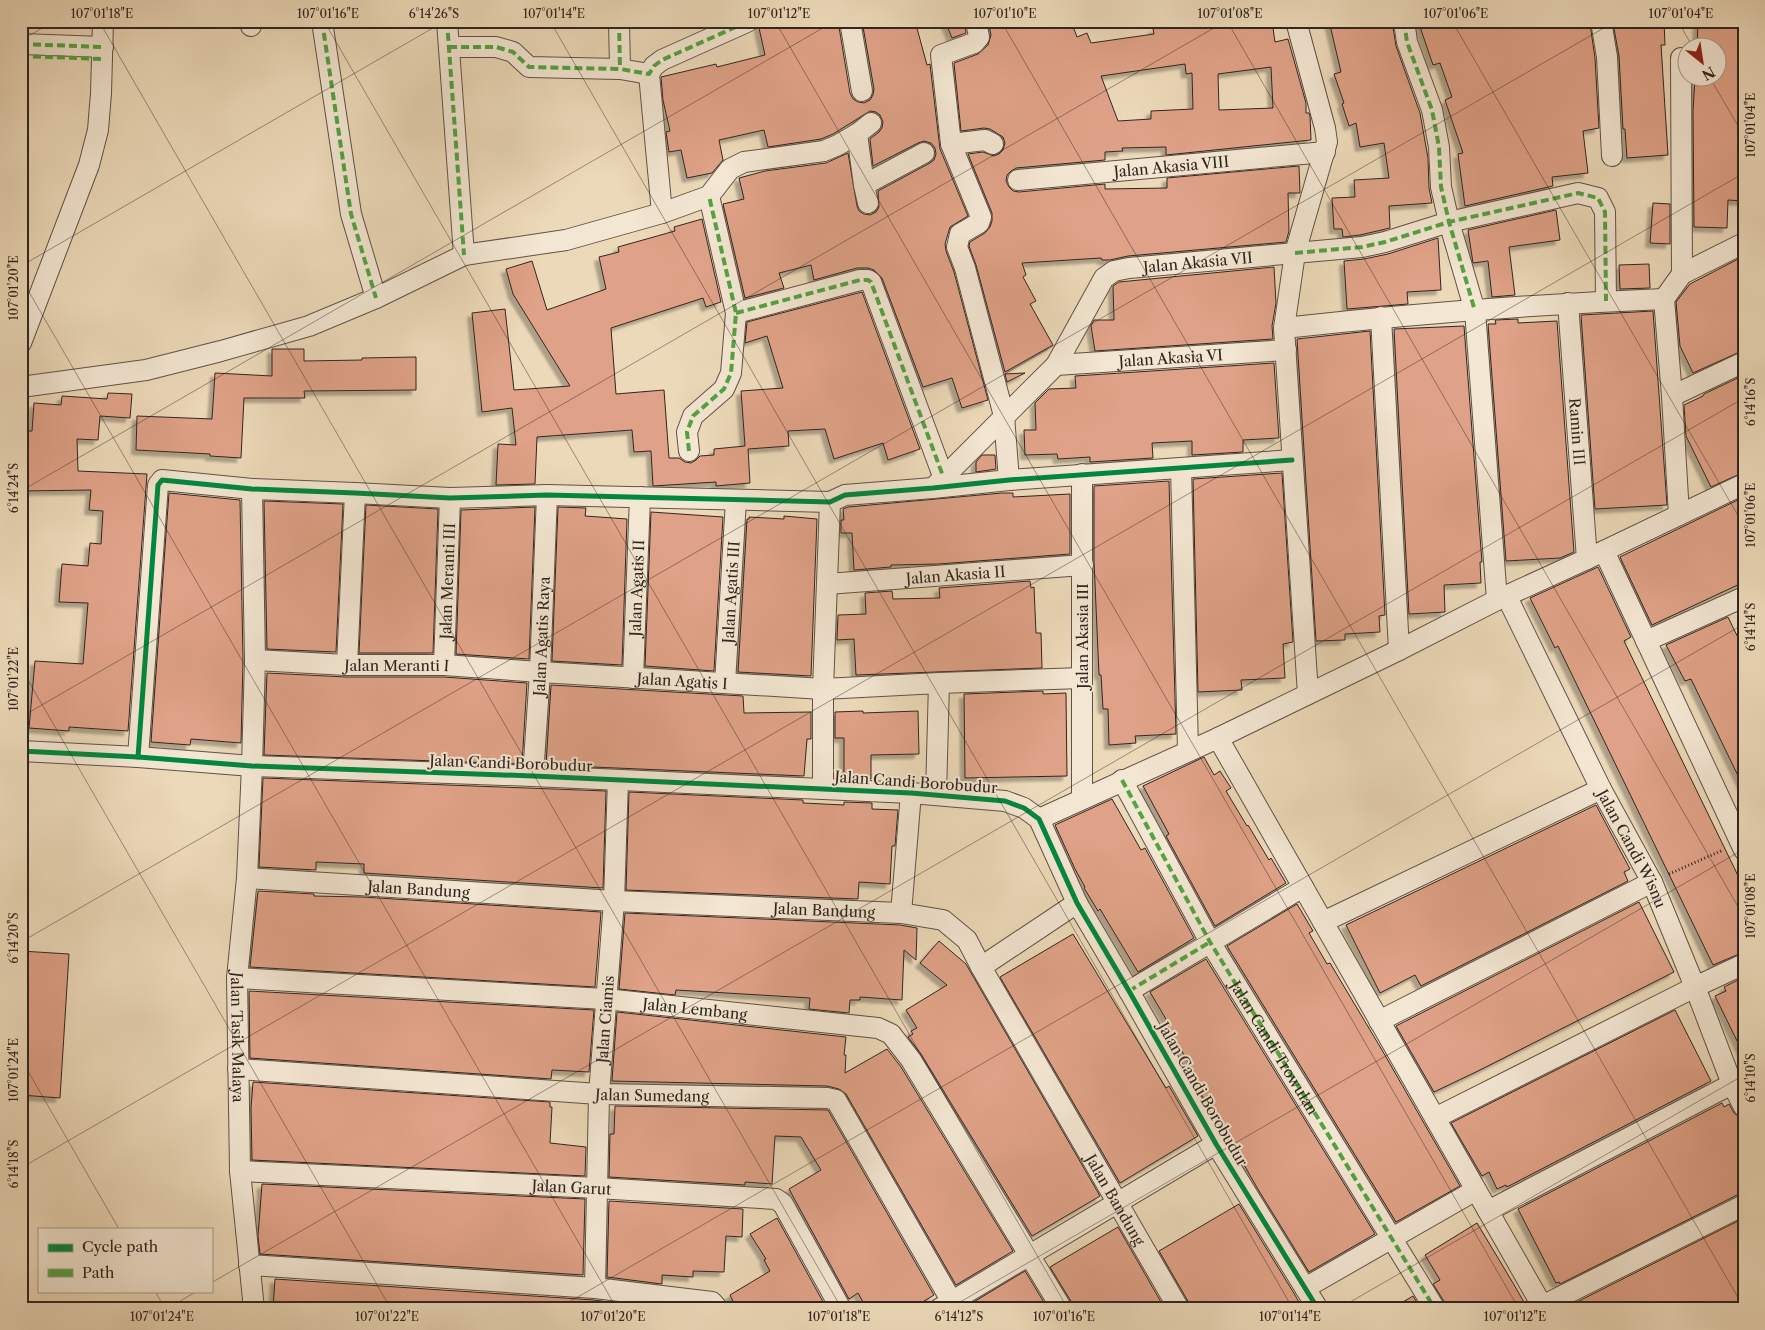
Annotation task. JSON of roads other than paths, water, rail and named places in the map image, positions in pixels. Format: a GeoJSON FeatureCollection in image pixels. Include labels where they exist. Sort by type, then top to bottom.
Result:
{"type":"FeatureCollection","features":[{"type":"Feature","properties":{"kind":"street"},"geometry":{"type":"LineString","coordinates":[[21,343],[89,165],[98,130],[103,21]]}},
{"type":"Feature","properties":{"kind":"street"},"geometry":{"type":"LineString","coordinates":[[322,21],[350,214],[376,298]]}},
{"type":"Feature","properties":{"kind":"street"},"geometry":{"type":"LineString","coordinates":[[448,21],[464,255]]}},
{"type":"Feature","properties":{"kind":"street"},"geometry":{"type":"LineString","coordinates":[[620,21],[620,69]]}},
{"type":"Feature","properties":{"kind":"street"},"geometry":{"type":"LineString","coordinates":[[662,213],[649,74],[654,66],[662,60],[749,21]]}},
{"type":"Feature","properties":{"kind":"street"},"geometry":{"type":"LineString","coordinates":[[850,21],[862,91]]}},
{"type":"Feature","properties":{"kind":"street"},"geometry":{"type":"LineString","coordinates":[[976,21],[980,37],[974,43],[941,55],[951,144],[981,217],[979,223],[960,234],[957,247],[965,268],[1004,416],[1009,480]]}},
{"type":"Feature","properties":{"kind":"street"},"geometry":{"type":"LineString","coordinates":[[1296,21],[1325,128],[1327,142],[1295,253],[1284,328],[1308,694]]}},
{"type":"Feature","properties":{"kind":"street"},"geometry":{"type":"LineString","coordinates":[[1404,21],[1407,42],[1432,110],[1439,147],[1441,187],[1449,222],[1475,311],[1502,598]]}},
{"type":"Feature","properties":{"kind":"street"},"geometry":{"type":"LineString","coordinates":[[1600,21],[1607,57],[1612,156]]}},
{"type":"Feature","properties":{"kind":"street"},"geometry":{"type":"LineString","coordinates":[[21,44],[103,53]]}},
{"type":"Feature","properties":{"kind":"street"},"geometry":{"type":"LineString","coordinates":[[449,47],[496,47],[513,52],[529,67],[620,69],[649,74]]}},
{"type":"Feature","properties":{"kind":"street"},"geometry":{"type":"LineString","coordinates":[[21,56],[103,53]]}},
{"type":"Feature","properties":{"kind":"street"},"geometry":{"type":"LineString","coordinates":[[1681,88],[1682,274]]}},
{"type":"Feature","properties":{"kind":"street"},"geometry":{"type":"LineString","coordinates":[[21,387],[146,370],[309,326],[376,298],[464,255],[566,240],[662,213],[709,196],[730,169],[744,162],[824,150],[864,128],[866,194],[924,153]]}},
{"type":"Feature","properties":{"kind":"street"},"geometry":{"type":"LineString","coordinates":[[951,144],[985,140],[994,144]]}},
{"type":"Feature","properties":{"kind":"street","name":"Jalan Akasia VIII"},"geometry":{"type":"LineString","coordinates":[[1018,180],[1325,152]]}},
{"type":"Feature","properties":{"kind":"street","name":"Jalan Akasia VII"},"geometry":{"type":"LineString","coordinates":[[1056,365],[1104,278],[1114,271],[1386,242],[1449,222],[1578,193],[1598,198],[1605,212],[1606,301]]}},
{"type":"Feature","properties":{"kind":"street"},"geometry":{"type":"LineString","coordinates":[[689,451],[687,432],[693,416],[724,389],[731,373],[736,313],[709,196]]}},
{"type":"Feature","properties":{"kind":"street"},"geometry":{"type":"LineString","coordinates":[[1680,515],[1664,299],[1682,274],[1744,244]]}},
{"type":"Feature","properties":{"kind":"street"},"geometry":{"type":"LineString","coordinates":[[736,313],[860,280],[871,282],[938,482]]}},
{"type":"Feature","properties":{"kind":"street"},"geometry":{"type":"LineString","coordinates":[[1284,328],[1382,317],[1568,303],[1664,299]]}},
{"type":"Feature","properties":{"kind":"street","name":"Ramin III"},"geometry":{"type":"LineString","coordinates":[[1568,303],[1595,555]]}},
{"type":"Feature","properties":{"kind":"street"},"geometry":{"type":"LineString","coordinates":[[1382,317],[1398,650]]}},
{"type":"Feature","properties":{"kind":"street","name":"Jalan Akasia VI"},"geometry":{"type":"LineString","coordinates":[[1056,365],[1286,350]]}},
{"type":"Feature","properties":{"kind":"street"},"geometry":{"type":"LineString","coordinates":[[1672,396],[1744,362]]}},
{"type":"Feature","properties":{"kind":"street"},"geometry":{"type":"LineString","coordinates":[[938,482],[1056,365]]}},
{"type":"Feature","properties":{"kind":"street"},"geometry":{"type":"LineString","coordinates":[[138,757],[160,481],[170,480],[252,489],[450,498],[547,495],[830,502],[845,495],[938,482],[1009,480],[1292,460]]}},
{"type":"Feature","properties":{"kind":"street"},"geometry":{"type":"LineString","coordinates":[[1180,468],[1188,750]]}},
{"type":"Feature","properties":{"kind":"street","name":"Jalan Akasia III"},"geometry":{"type":"LineString","coordinates":[[1082,474],[1082,798]]}},
{"type":"Feature","properties":{"kind":"street"},"geometry":{"type":"LineString","coordinates":[[1039,819],[1218,738],[1502,598],[1744,484]]}},
{"type":"Feature","properties":{"kind":"street","name":"Jalan Tasik Malaya"},"geometry":{"type":"LineString","coordinates":[[252,489],[255,660],[252,766],[247,878],[237,978],[240,1170],[254,1309]]}},
{"type":"Feature","properties":{"kind":"street"},"geometry":{"type":"LineString","coordinates":[[347,665],[355,493]]}},
{"type":"Feature","properties":{"kind":"street","name":"Jalan Agatis Raya"},"geometry":{"type":"LineString","coordinates":[[532,776],[540,672],[547,495]]}},
{"type":"Feature","properties":{"kind":"street","name":"Jalan Agatis II"},"geometry":{"type":"LineString","coordinates":[[633,678],[640,497]]}},
{"type":"Feature","properties":{"kind":"street","name":"Jalan Meranti III"},"geometry":{"type":"LineString","coordinates":[[444,665],[450,498]]}},
{"type":"Feature","properties":{"kind":"street","name":"Jalan Agatis III"},"geometry":{"type":"LineString","coordinates":[[725,683],[736,500]]}},
{"type":"Feature","properties":{"kind":"street"},"geometry":{"type":"LineString","coordinates":[[823,788],[823,689],[830,502]]}},
{"type":"Feature","properties":{"kind":"street"},"geometry":{"type":"LineString","coordinates":[[1595,555],[1646,641],[1742,846]]}},
{"type":"Feature","properties":{"kind":"street","name":"Jalan Akasia II"},"geometry":{"type":"LineString","coordinates":[[827,584],[1083,565]]}},
{"type":"Feature","properties":{"kind":"street","name":"Jalan Candi Wisnu"},"geometry":{"type":"LineString","coordinates":[[1502,598],[1601,789],[1652,882],[1732,1084],[1744,1107]]}},
{"type":"Feature","properties":{"kind":"street"},"geometry":{"type":"LineString","coordinates":[[1646,641],[1742,602]]}},
{"type":"Feature","properties":{"kind":"street","name":"Jalan Meranti I"},"geometry":{"type":"LineString","coordinates":[[255,660],[347,665],[444,665],[540,672]]}},
{"type":"Feature","properties":{"kind":"street","name":"Jalan Agatis I"},"geometry":{"type":"LineString","coordinates":[[540,672],[823,689],[1082,678]]}},
{"type":"Feature","properties":{"kind":"street"},"geometry":{"type":"LineString","coordinates":[[936,795],[939,683]]}},
{"type":"Feature","properties":{"kind":"street"},"geometry":{"type":"LineString","coordinates":[[1218,738],[1543,1307],[1744,1206]]}},
{"type":"Feature","properties":{"kind":"street","name":"Jalan Candi Borobudur"},"geometry":{"type":"LineString","coordinates":[[21,751],[138,757],[252,766],[823,788],[1005,801],[1024,808],[1039,819],[1077,903],[1216,1144],[1318,1309]]}},
{"type":"Feature","properties":{"kind":"street","name":"Jalan Ciamis"},"geometry":{"type":"LineString","coordinates":[[595,1288],[599,1094],[614,901],[618,780]]}},
{"type":"Feature","properties":{"kind":"street","name":"Jalan Candi Trowulan"},"geometry":{"type":"LineString","coordinates":[[1122,780],[1210,942],[1435,1309]]}},
{"type":"Feature","properties":{"kind":"street"},"geometry":{"type":"LineString","coordinates":[[1323,922],[1601,789]]}},
{"type":"Feature","properties":{"kind":"street"},"geometry":{"type":"LineString","coordinates":[[901,913],[911,794]]}},
{"type":"Feature","properties":{"kind":"street","name":"Jalan Bandung"},"geometry":{"type":"LineString","coordinates":[[247,878],[614,901],[901,913],[943,920],[967,940],[1179,1309]]}},
{"type":"Feature","properties":{"kind":"street"},"geometry":{"type":"LineString","coordinates":[[1379,1021],[1652,882]]}},
{"type":"Feature","properties":{"kind":"street"},"geometry":{"type":"LineString","coordinates":[[1129,991],[1303,887]]}},
{"type":"Feature","properties":{"kind":"street"},"geometry":{"type":"LineString","coordinates":[[981,966],[1077,903]]}},
{"type":"Feature","properties":{"kind":"street"},"geometry":{"type":"LineString","coordinates":[[1435,1118],[1744,964]]}},
{"type":"Feature","properties":{"kind":"street","name":"Jalan Lembang"},"geometry":{"type":"LineString","coordinates":[[237,978],[605,999],[878,1028],[892,1034],[911,1060],[1062,1309]]}},
{"type":"Feature","properties":{"kind":"street","name":"Jalan Sumedang"},"geometry":{"type":"LineString","coordinates":[[238,1069],[599,1094],[827,1098],[836,1100],[949,1306]]}},
{"type":"Feature","properties":{"kind":"street"},"geometry":{"type":"LineString","coordinates":[[1488,1211],[1732,1084]]}},
{"type":"Feature","properties":{"kind":"street"},"geometry":{"type":"LineString","coordinates":[[949,1306],[1030,1254],[1216,1144]]}},
{"type":"Feature","properties":{"kind":"street","name":"Jalan Garut"},"geometry":{"type":"LineString","coordinates":[[240,1170],[776,1199],[782,1204],[842,1309]]}},
{"type":"Feature","properties":{"kind":"street"},"geometry":{"type":"LineString","coordinates":[[1305,1288],[1476,1190]]}},
{"type":"Feature","properties":{"kind":"street"},"geometry":{"type":"LineString","coordinates":[[249,1265],[595,1288],[712,1302],[718,1309]]}}]}
